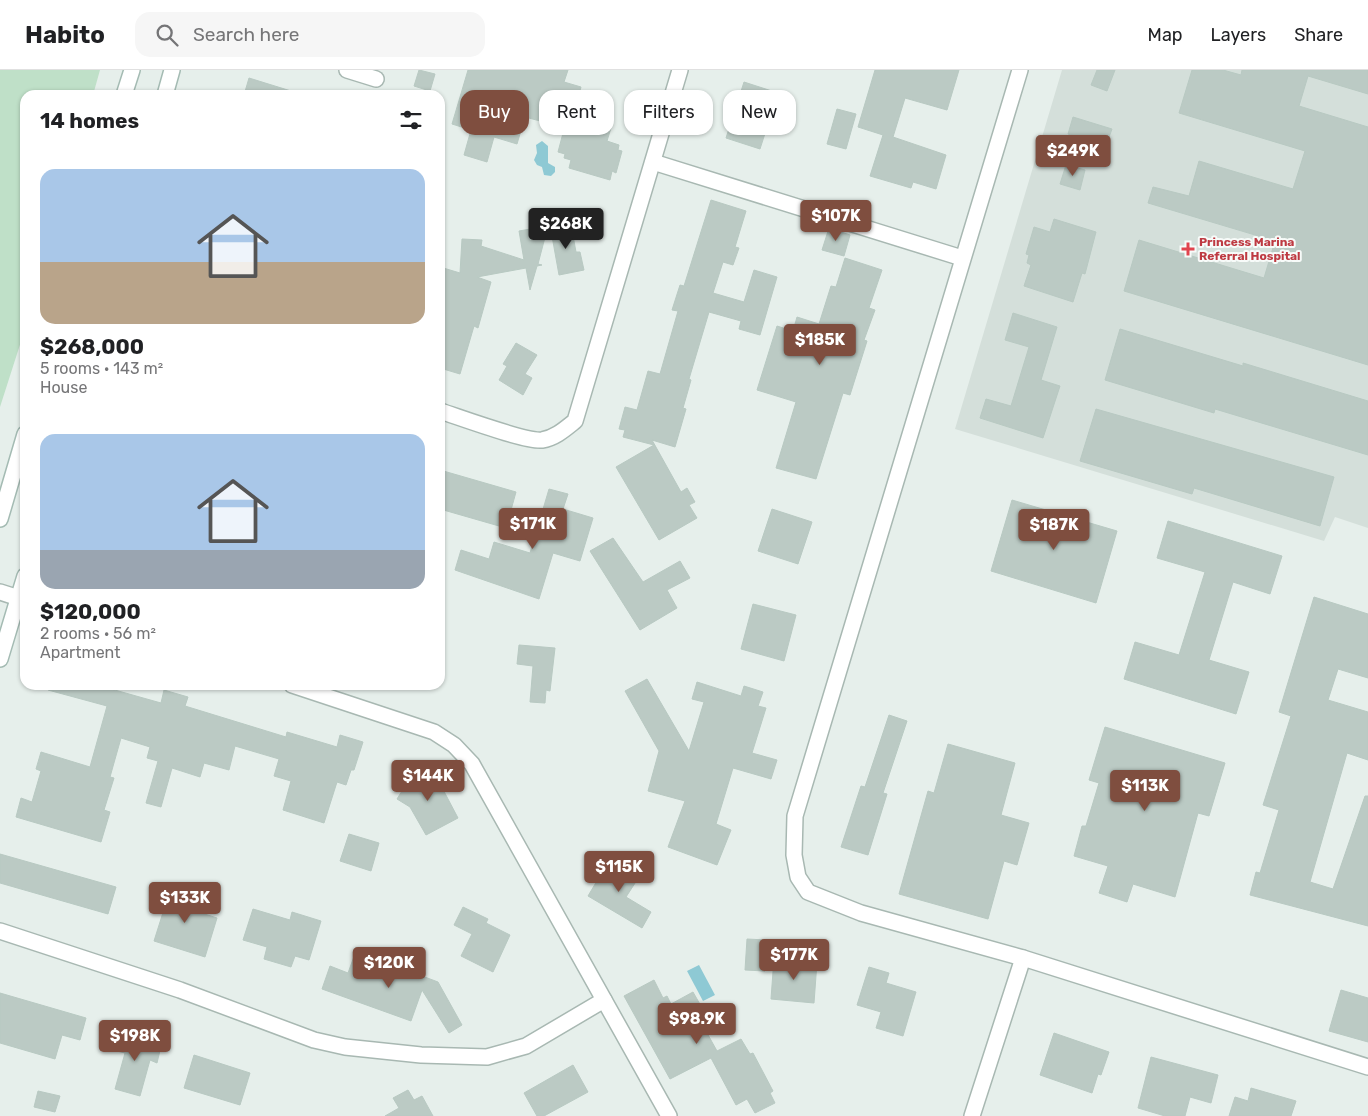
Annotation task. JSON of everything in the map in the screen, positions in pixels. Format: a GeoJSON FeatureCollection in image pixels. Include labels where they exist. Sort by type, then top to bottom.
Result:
{"type":"FeatureCollection","features":[{"type":"Feature","properties":{"kind":"street"},"geometry":{"type":"LineString","coordinates":[[126,90],[132,70]]}},
{"type":"Feature","properties":{"kind":"street"},"geometry":{"type":"LineString","coordinates":[[166,90],[172,70]]}},
{"type":"Feature","properties":{"kind":"street"},"geometry":{"type":"LineString","coordinates":[[347,70],[376,79]]}},
{"type":"Feature","properties":{"kind":"street"},"geometry":{"type":"LineString","coordinates":[[445,413],[540,440],[560,433],[575,421],[680,70]]}},
{"type":"Feature","properties":{"kind":"street"},"geometry":{"type":"LineString","coordinates":[[1020,70],[796,816],[794,854],[798,877],[808,892],[861,914],[1022,958],[1368,1067]]}},
{"type":"Feature","properties":{"kind":"street"},"geometry":{"type":"LineString","coordinates":[[652,162],[962,258]]}},
{"type":"Feature","properties":{"kind":"street"},"geometry":{"type":"LineString","coordinates":[[0,519],[20,451]]}},
{"type":"Feature","properties":{"kind":"street"},"geometry":{"type":"LineString","coordinates":[[0,592],[20,598]]}},
{"type":"Feature","properties":{"kind":"street"},"geometry":{"type":"LineString","coordinates":[[0,659],[20,604]]}},
{"type":"Feature","properties":{"kind":"street"},"geometry":{"type":"LineString","coordinates":[[308,690],[415,724],[434,732],[454,746],[472,764],[669,1116]]}},
{"type":"Feature","properties":{"kind":"street"},"geometry":{"type":"LineString","coordinates":[[0,931],[180,990],[314,1040],[344,1047],[421,1056],[487,1056],[526,1046],[604,1000]]}},
{"type":"Feature","properties":{"kind":"street"},"geometry":{"type":"LineString","coordinates":[[972,1116],[1022,958]]}},
{"type":"Feature","properties":{"kind":"shaded area","name":"Princess Marina Referral Hospital"},"geometry":{"type":"Polygon","coordinates":[[[1062,70],[1368,70],[1368,528],[1335,517],[1324,541],[955,429],[1062,70]]]}},
{"type":"Feature","properties":{"kind":"green space"},"geometry":{"type":"Polygon","coordinates":[[[0,70],[100,70],[94,90],[20,90],[20,345],[0,407],[0,70]]]}},
{"type":"Feature","properties":{"kind":"water"},"geometry":{"type":"Polygon","coordinates":[[[542,141],[548,146],[548,163],[555,167],[555,172],[551,176],[544,175],[542,167],[537,165],[534,160],[537,153],[536,145],[542,141]]]}},
{"type":"Feature","properties":{"kind":"water"},"geometry":{"type":"Polygon","coordinates":[[[699,965],[715,995],[703,1001],[687,971],[699,965]]]}},
{"type":"Feature","properties":{"kind":"building"},"geometry":{"type":"Polygon","coordinates":[[[419,70],[435,74],[430,90],[414,86],[419,70]]]}},
{"type":"Feature","properties":{"kind":"building"},"geometry":{"type":"Polygon","coordinates":[[[468,70],[568,70],[564,82],[581,87],[580,90],[539,90],[539,121],[529,118],[529,90],[462,90],[468,70]]]}},
{"type":"Feature","properties":{"kind":"building"},"geometry":{"type":"Polygon","coordinates":[[[875,70],[959,70],[947,110],[905,98],[893,137],[946,155],[936,189],[913,182],[911,188],[870,176],[883,135],[858,127],[875,70]]]}},
{"type":"Feature","properties":{"kind":"building"},"geometry":{"type":"Polygon","coordinates":[[[1097,70],[1115,70],[1107,91],[1091,85],[1097,70]]]}},
{"type":"Feature","properties":{"kind":"building"},"geometry":{"type":"Polygon","coordinates":[[[1192,70],[1223,70],[1241,75],[1242,70],[1368,70],[1368,94],[1308,76],[1299,106],[1368,127],[1368,365],[1124,291],[1139,240],[1264,278],[1275,241],[1148,203],[1153,187],[1189,196],[1199,161],[1293,189],[1305,151],[1179,113],[1192,70]]]}},
{"type":"Feature","properties":{"kind":"building"},"geometry":{"type":"Polygon","coordinates":[[[249,78],[288,90],[245,90],[249,78]]]}},
{"type":"Feature","properties":{"kind":"building"},"geometry":{"type":"Polygon","coordinates":[[[744,82],[769,90],[741,90],[744,82]]]}},
{"type":"Feature","properties":{"kind":"building"},"geometry":{"type":"Polygon","coordinates":[[[460,97],[460,127],[452,124],[460,97]]]}},
{"type":"Feature","properties":{"kind":"building"},"geometry":{"type":"Polygon","coordinates":[[[837,109],[856,114],[846,149],[827,144],[837,109]]]}},
{"type":"Feature","properties":{"kind":"building"},"geometry":{"type":"Polygon","coordinates":[[[1073,117],[1112,129],[1106,145],[1068,134],[1073,117]]]}},
{"type":"Feature","properties":{"kind":"building"},"geometry":{"type":"Polygon","coordinates":[[[470,135],[520,135],[517,144],[494,137],[487,162],[464,155],[470,135]]]}},
{"type":"Feature","properties":{"kind":"building"},"geometry":{"type":"Polygon","coordinates":[[[562,135],[609,135],[607,141],[619,145],[618,150],[622,151],[616,173],[612,171],[610,180],[569,168],[571,160],[564,158],[565,154],[558,152],[562,135]]]}},
{"type":"Feature","properties":{"kind":"building"},"geometry":{"type":"Polygon","coordinates":[[[727,135],[764,135],[760,149],[726,138],[727,135]]]}},
{"type":"Feature","properties":{"kind":"building"},"geometry":{"type":"Polygon","coordinates":[[[1066,165],[1085,170],[1080,190],[1060,184],[1066,165]]]}},
{"type":"Feature","properties":{"kind":"building"},"geometry":{"type":"Polygon","coordinates":[[[711,200],[746,211],[735,247],[739,248],[733,265],[723,262],[713,293],[744,302],[754,270],[777,277],[760,335],[739,329],[741,321],[709,312],[689,379],[691,380],[683,408],[686,409],[675,447],[652,440],[681,492],[687,488],[695,502],[689,505],[697,518],[659,540],[616,467],[654,445],[623,437],[625,430],[619,429],[625,407],[637,410],[648,371],[660,374],[678,311],[672,310],[680,285],[684,286],[711,200]]]}},
{"type":"Feature","properties":{"kind":"building"},"geometry":{"type":"Polygon","coordinates":[[[1054,219],[1096,232],[1085,274],[1082,273],[1073,302],[1024,286],[1031,265],[1027,263],[1029,255],[1026,254],[1034,227],[1050,232],[1054,219]]]}},
{"type":"Feature","properties":{"kind":"building"},"geometry":{"type":"Polygon","coordinates":[[[567,222],[568,230],[572,230],[576,252],[580,252],[584,270],[559,275],[550,225],[567,222]]]}},
{"type":"Feature","properties":{"kind":"building"},"geometry":{"type":"Polygon","coordinates":[[[548,226],[538,264],[542,265],[537,266],[530,290],[526,268],[477,277],[491,282],[478,328],[474,326],[460,374],[445,370],[445,268],[460,273],[462,239],[482,240],[481,246],[524,260],[519,231],[548,226]]]}},
{"type":"Feature","properties":{"kind":"building"},"geometry":{"type":"Polygon","coordinates":[[[829,228],[850,235],[844,256],[822,250],[829,228]]]}},
{"type":"Feature","properties":{"kind":"building"},"geometry":{"type":"Polygon","coordinates":[[[845,258],[882,270],[869,308],[875,310],[864,340],[867,341],[850,395],[843,393],[816,479],[776,468],[796,402],[757,390],[777,326],[793,331],[797,317],[819,324],[831,286],[836,287],[845,258]]]}},
{"type":"Feature","properties":{"kind":"building"},"geometry":{"type":"Polygon","coordinates":[[[1013,313],[1057,327],[1041,380],[1060,386],[1043,438],[980,418],[986,399],[1011,406],[1029,347],[1005,340],[1013,313]]]}},
{"type":"Feature","properties":{"kind":"building"},"geometry":{"type":"Polygon","coordinates":[[[1120,329],[1243,366],[1243,363],[1368,401],[1368,455],[1215,409],[1214,413],[1105,380],[1120,329]]]}},
{"type":"Feature","properties":{"kind":"building"},"geometry":{"type":"Polygon","coordinates":[[[516,343],[537,355],[525,374],[532,378],[523,395],[499,380],[507,366],[503,364],[516,343]]]}},
{"type":"Feature","properties":{"kind":"building"},"geometry":{"type":"Polygon","coordinates":[[[1096,409],[1334,477],[1320,526],[1194,488],[1192,494],[1080,461],[1096,409]]]}},
{"type":"Feature","properties":{"kind":"building"},"geometry":{"type":"Polygon","coordinates":[[[445,471],[516,492],[506,528],[445,510],[445,471]]]}},
{"type":"Feature","properties":{"kind":"building"},"geometry":{"type":"Polygon","coordinates":[[[549,489],[568,494],[563,509],[593,518],[580,561],[553,553],[539,599],[455,570],[461,550],[489,559],[494,542],[530,553],[549,489]]]}},
{"type":"Feature","properties":{"kind":"building"},"geometry":{"type":"Polygon","coordinates":[[[1012,500],[1117,531],[1096,603],[991,571],[1012,500]]]}},
{"type":"Feature","properties":{"kind":"building"},"geometry":{"type":"Polygon","coordinates":[[[772,509],[812,522],[798,564],[758,551],[772,509]]]}},
{"type":"Feature","properties":{"kind":"building"},"geometry":{"type":"Polygon","coordinates":[[[1168,521],[1282,556],[1270,594],[1233,582],[1209,660],[1249,672],[1236,714],[1124,679],[1135,642],[1179,655],[1205,572],[1157,558],[1168,521]]]}},
{"type":"Feature","properties":{"kind":"building"},"geometry":{"type":"Polygon","coordinates":[[[613,538],[643,582],[680,561],[690,578],[667,590],[677,608],[640,630],[590,551],[613,538]]]}},
{"type":"Feature","properties":{"kind":"building"},"geometry":{"type":"Polygon","coordinates":[[[1314,597],[1368,614],[1368,678],[1338,669],[1328,700],[1368,712],[1368,760],[1347,753],[1310,882],[1333,889],[1365,796],[1368,796],[1368,926],[1250,895],[1256,872],[1260,873],[1279,810],[1263,805],[1291,716],[1279,712],[1314,597]]]}},
{"type":"Feature","properties":{"kind":"building"},"geometry":{"type":"Polygon","coordinates":[[[753,604],[796,615],[784,661],[741,649],[753,604]]]}},
{"type":"Feature","properties":{"kind":"building"},"geometry":{"type":"Polygon","coordinates":[[[519,645],[555,648],[550,691],[546,690],[545,703],[530,702],[533,666],[517,664],[519,645]]]}},
{"type":"Feature","properties":{"kind":"building"},"geometry":{"type":"Polygon","coordinates":[[[647,679],[689,751],[704,702],[692,699],[697,682],[741,696],[744,686],[763,692],[758,706],[766,708],[752,753],[777,760],[771,779],[733,768],[716,824],[731,830],[717,865],[668,847],[685,801],[648,791],[659,751],[625,691],[647,679]]]}},
{"type":"Feature","properties":{"kind":"building"},"geometry":{"type":"Polygon","coordinates":[[[48,690],[115,690],[161,703],[164,690],[188,697],[185,706],[286,737],[287,732],[337,747],[340,735],[363,742],[354,770],[351,770],[346,785],[337,782],[324,823],[283,810],[291,781],[274,776],[279,759],[235,746],[229,770],[204,763],[200,777],[172,768],[161,807],[146,803],[158,761],[147,758],[150,747],[121,738],[110,777],[114,778],[104,810],[110,812],[101,842],[16,817],[21,798],[32,802],[41,771],[36,769],[41,752],[90,767],[107,706],[48,690]]]}},
{"type":"Feature","properties":{"kind":"building"},"geometry":{"type":"Polygon","coordinates":[[[889,715],[907,721],[883,793],[887,794],[868,855],[841,847],[861,786],[865,787],[889,715]]]}},
{"type":"Feature","properties":{"kind":"building"},"geometry":{"type":"Polygon","coordinates":[[[1105,727],[1225,763],[1209,816],[1198,813],[1175,897],[1133,884],[1127,902],[1099,893],[1108,866],[1074,856],[1082,826],[1086,826],[1099,783],[1089,780],[1105,727]]]}},
{"type":"Feature","properties":{"kind":"building"},"geometry":{"type":"Polygon","coordinates":[[[948,744],[1015,763],[1001,815],[1029,823],[1017,865],[1004,861],[988,919],[899,894],[928,791],[934,793],[948,744]]]}},
{"type":"Feature","properties":{"kind":"building"},"geometry":{"type":"Polygon","coordinates":[[[417,767],[438,780],[458,818],[426,835],[410,807],[397,799],[417,767]]]}},
{"type":"Feature","properties":{"kind":"building"},"geometry":{"type":"Polygon","coordinates":[[[349,834],[379,843],[371,871],[340,861],[349,834]]]}},
{"type":"Feature","properties":{"kind":"building"},"geometry":{"type":"Polygon","coordinates":[[[0,854],[116,887],[108,914],[0,883],[0,854]]]}},
{"type":"Feature","properties":{"kind":"building"},"geometry":{"type":"Polygon","coordinates":[[[610,859],[615,865],[618,860],[635,870],[631,876],[637,880],[626,897],[651,912],[642,928],[588,896],[610,859]]]}},
{"type":"Feature","properties":{"kind":"building"},"geometry":{"type":"Polygon","coordinates":[[[177,885],[199,892],[195,911],[217,918],[205,957],[154,941],[166,903],[169,903],[177,885]]]}},
{"type":"Feature","properties":{"kind":"building"},"geometry":{"type":"Polygon","coordinates":[[[463,907],[488,919],[486,923],[510,935],[493,972],[461,956],[472,934],[454,925],[463,907]]]}},
{"type":"Feature","properties":{"kind":"building"},"geometry":{"type":"Polygon","coordinates":[[[253,909],[290,920],[292,912],[321,921],[309,960],[295,956],[291,967],[264,959],[267,947],[243,940],[253,909]]]}},
{"type":"Feature","properties":{"kind":"building"},"geometry":{"type":"Polygon","coordinates":[[[747,939],[766,940],[765,971],[745,970],[747,939]]]}},
{"type":"Feature","properties":{"kind":"building"},"geometry":{"type":"Polygon","coordinates":[[[356,951],[438,982],[462,1025],[449,1033],[422,990],[411,1021],[322,989],[330,966],[348,973],[356,951]]]}},
{"type":"Feature","properties":{"kind":"building"},"geometry":{"type":"Polygon","coordinates":[[[774,958],[817,962],[814,1003],[771,999],[774,958]]]}},
{"type":"Feature","properties":{"kind":"building"},"geometry":{"type":"Polygon","coordinates":[[[869,967],[889,973],[886,983],[916,992],[903,1036],[876,1028],[881,1012],[857,1005],[869,967]]]}},
{"type":"Feature","properties":{"kind":"building"},"geometry":{"type":"Polygon","coordinates":[[[654,980],[663,998],[667,996],[671,1004],[693,992],[709,1020],[702,1024],[717,1051],[741,1039],[750,1054],[753,1053],[773,1091],[770,1093],[775,1103],[755,1113],[747,1099],[736,1105],[711,1058],[670,1079],[624,996],[654,980]]]}},
{"type":"Feature","properties":{"kind":"building"},"geometry":{"type":"Polygon","coordinates":[[[1341,990],[1368,998],[1368,1042],[1329,1031],[1341,990]]]}},
{"type":"Feature","properties":{"kind":"building"},"geometry":{"type":"Polygon","coordinates":[[[0,993],[86,1018],[80,1040],[62,1035],[55,1059],[0,1043],[0,993]]]}},
{"type":"Feature","properties":{"kind":"building"},"geometry":{"type":"Polygon","coordinates":[[[1054,1033],[1109,1052],[1101,1075],[1098,1074],[1092,1093],[1040,1075],[1054,1033]]]}},
{"type":"Feature","properties":{"kind":"building"},"geometry":{"type":"Polygon","coordinates":[[[117,1034],[162,1042],[157,1063],[150,1060],[140,1096],[115,1089],[125,1053],[113,1050],[117,1034]]]}},
{"type":"Feature","properties":{"kind":"building"},"geometry":{"type":"Polygon","coordinates":[[[194,1055],[250,1073],[240,1105],[184,1088],[194,1055]]]}},
{"type":"Feature","properties":{"kind":"building"},"geometry":{"type":"Polygon","coordinates":[[[1151,1057],[1218,1075],[1211,1103],[1190,1097],[1185,1116],[1165,1116],[1138,1108],[1151,1057]]]}},
{"type":"Feature","properties":{"kind":"building"},"geometry":{"type":"Polygon","coordinates":[[[573,1065],[588,1092],[544,1116],[537,1116],[524,1093],[573,1065]]]}},
{"type":"Feature","properties":{"kind":"building"},"geometry":{"type":"Polygon","coordinates":[[[1251,1088],[1296,1101],[1291,1116],[1229,1116],[1235,1097],[1248,1101],[1251,1088]]]}},
{"type":"Feature","properties":{"kind":"building"},"geometry":{"type":"Polygon","coordinates":[[[408,1090],[414,1100],[422,1096],[433,1116],[385,1116],[399,1108],[393,1098],[408,1090]]]}},
{"type":"Feature","properties":{"kind":"building"},"geometry":{"type":"Polygon","coordinates":[[[38,1091],[60,1096],[55,1112],[34,1107],[38,1091]]]}},
{"type":"Feature","properties":{"kind":"place","name":"Princess Marina Referral Hospital"},"geometry":{"type":"Point","coordinates":[1188,249]}}]}
